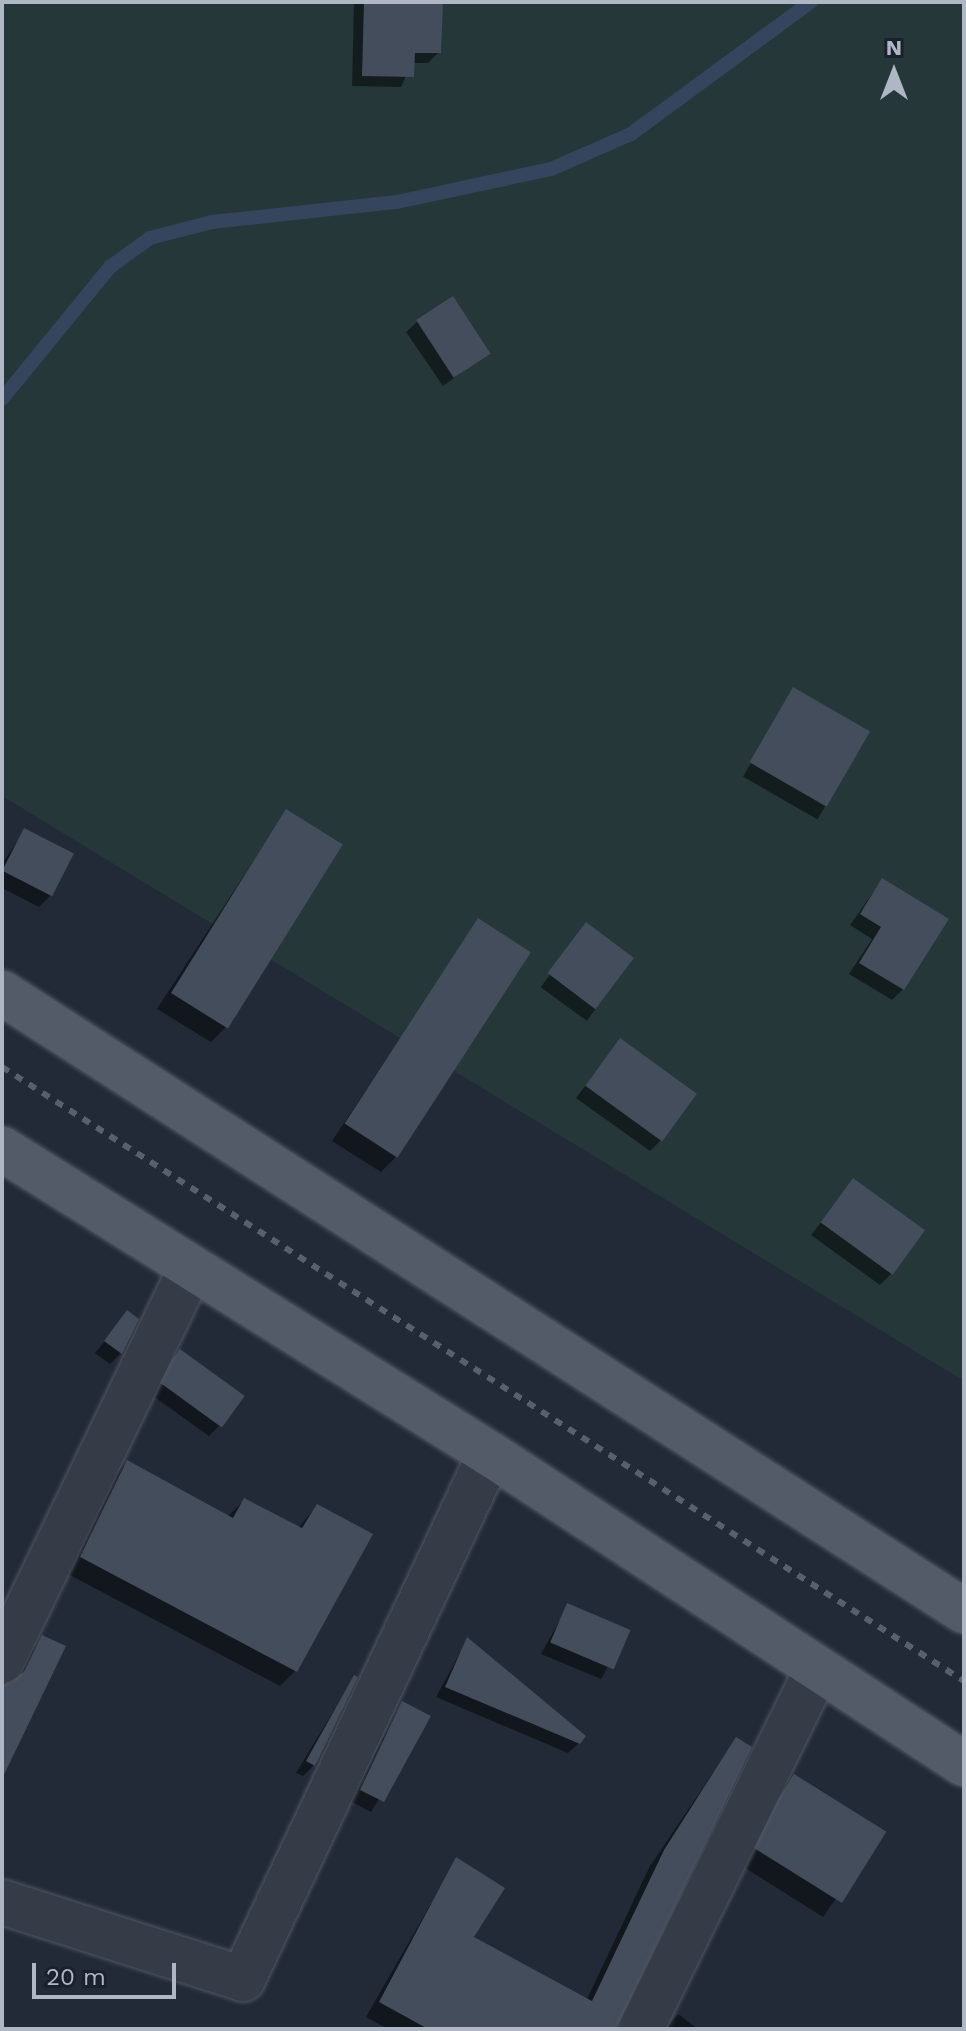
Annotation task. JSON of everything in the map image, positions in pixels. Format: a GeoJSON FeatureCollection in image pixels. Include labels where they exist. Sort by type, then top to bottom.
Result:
{"type":"FeatureCollection","features":[{"type":"Feature","properties":{"kind":"main road"},"geometry":{"type":"LineString","coordinates":[[2,993],[964,1611]]}},
{"type":"Feature","properties":{"kind":"main road"},"geometry":{"type":"LineString","coordinates":[[2,1149],[189,1273],[490,1454],[964,1764]]}},
{"type":"Feature","properties":{"kind":"street"},"geometry":{"type":"LineString","coordinates":[[2,1661],[189,1273]]}},
{"type":"Feature","properties":{"kind":"street"},"geometry":{"type":"LineString","coordinates":[[2,1902],[243,1979],[490,1454]]}},
{"type":"Feature","properties":{"kind":"street"},"geometry":{"type":"LineString","coordinates":[[641,2029],[817,1670]]}},
{"type":"Feature","properties":{"kind":"shaded area"},"geometry":{"type":"Polygon","coordinates":[[[2,2],[964,2],[964,1381],[2,796],[2,2]]]}},
{"type":"Feature","properties":{"kind":"building"},"geometry":{"type":"Polygon","coordinates":[[[364,2],[443,2],[441,53],[415,53],[414,77],[362,76],[364,2]]]}},
{"type":"Feature","properties":{"kind":"building"},"geometry":{"type":"Polygon","coordinates":[[[453,296],[491,354],[454,378],[416,320],[453,296]]]}},
{"type":"Feature","properties":{"kind":"building"},"geometry":{"type":"Polygon","coordinates":[[[793,687],[870,732],[827,807],[750,762],[793,687]]]}},
{"type":"Feature","properties":{"kind":"building"},"geometry":{"type":"Polygon","coordinates":[[[286,809],[343,845],[228,1029],[171,993],[286,809]]]}},
{"type":"Feature","properties":{"kind":"building"},"geometry":{"type":"Polygon","coordinates":[[[24,828],[74,853],[52,896],[2,871],[24,828]]]}},
{"type":"Feature","properties":{"kind":"building"},"geometry":{"type":"Polygon","coordinates":[[[882,878],[949,919],[904,990],[859,963],[881,927],[860,914],[882,878]]]}},
{"type":"Feature","properties":{"kind":"building"},"geometry":{"type":"Polygon","coordinates":[[[478,918],[531,952],[397,1158],[345,1123],[478,918]]]}},
{"type":"Feature","properties":{"kind":"building"},"geometry":{"type":"Polygon","coordinates":[[[586,922],[634,958],[595,1009],[547,973],[586,922]]]}},
{"type":"Feature","properties":{"kind":"building"},"geometry":{"type":"Polygon","coordinates":[[[620,1038],[697,1094],[662,1142],[585,1086],[620,1038]]]}},
{"type":"Feature","properties":{"kind":"building"},"geometry":{"type":"Polygon","coordinates":[[[853,1178],[925,1230],[893,1275],[821,1222],[853,1178]]]}},
{"type":"Feature","properties":{"kind":"building"},"geometry":{"type":"Polygon","coordinates":[[[127,1310],[139,1319],[122,1354],[104,1341],[127,1310]]]}},
{"type":"Feature","properties":{"kind":"building"},"geometry":{"type":"Polygon","coordinates":[[[180,1349],[245,1396],[222,1428],[157,1381],[180,1349]]]}},
{"type":"Feature","properties":{"kind":"building"},"geometry":{"type":"Polygon","coordinates":[[[127,1460],[233,1518],[244,1498],[302,1528],[317,1504],[373,1534],[297,1672],[80,1557],[127,1460]]]}},
{"type":"Feature","properties":{"kind":"building"},"geometry":{"type":"Polygon","coordinates":[[[567,1603],[631,1630],[614,1670],[550,1643],[567,1603]]]}},
{"type":"Feature","properties":{"kind":"building"},"geometry":{"type":"Polygon","coordinates":[[[42,1635],[66,1646],[2,1779],[2,1686],[24,1672],[42,1635]]]}},
{"type":"Feature","properties":{"kind":"building"},"geometry":{"type":"Polygon","coordinates":[[[467,1637],[586,1736],[580,1744],[445,1687],[467,1637]]]}},
{"type":"Feature","properties":{"kind":"building"},"geometry":{"type":"Polygon","coordinates":[[[354,1675],[358,1677],[315,1766],[306,1761],[354,1675]]]}},
{"type":"Feature","properties":{"kind":"building"},"geometry":{"type":"Polygon","coordinates":[[[402,1701],[431,1716],[384,1802],[360,1790],[402,1701]]]}},
{"type":"Feature","properties":{"kind":"building"},"geometry":{"type":"Polygon","coordinates":[[[736,1737],[752,1747],[616,2029],[428,2029],[379,2002],[456,1857],[505,1888],[474,1937],[592,2001],[664,1850],[736,1737]]]}},
{"type":"Feature","properties":{"kind":"building"},"geometry":{"type":"Polygon","coordinates":[[[794,1774],[886,1832],[842,1903],[749,1845],[794,1774]]]}},
{"type":"Feature","properties":{"kind":"waterway"},"geometry":{"type":"LineString","coordinates":[[2,399],[110,267],[150,238],[212,222],[397,202],[551,169],[631,134],[811,2]]}},
{"type":"Feature","properties":{"kind":"railway"},"geometry":{"type":"LineString","coordinates":[[2,1067],[964,1681]]}}]}
